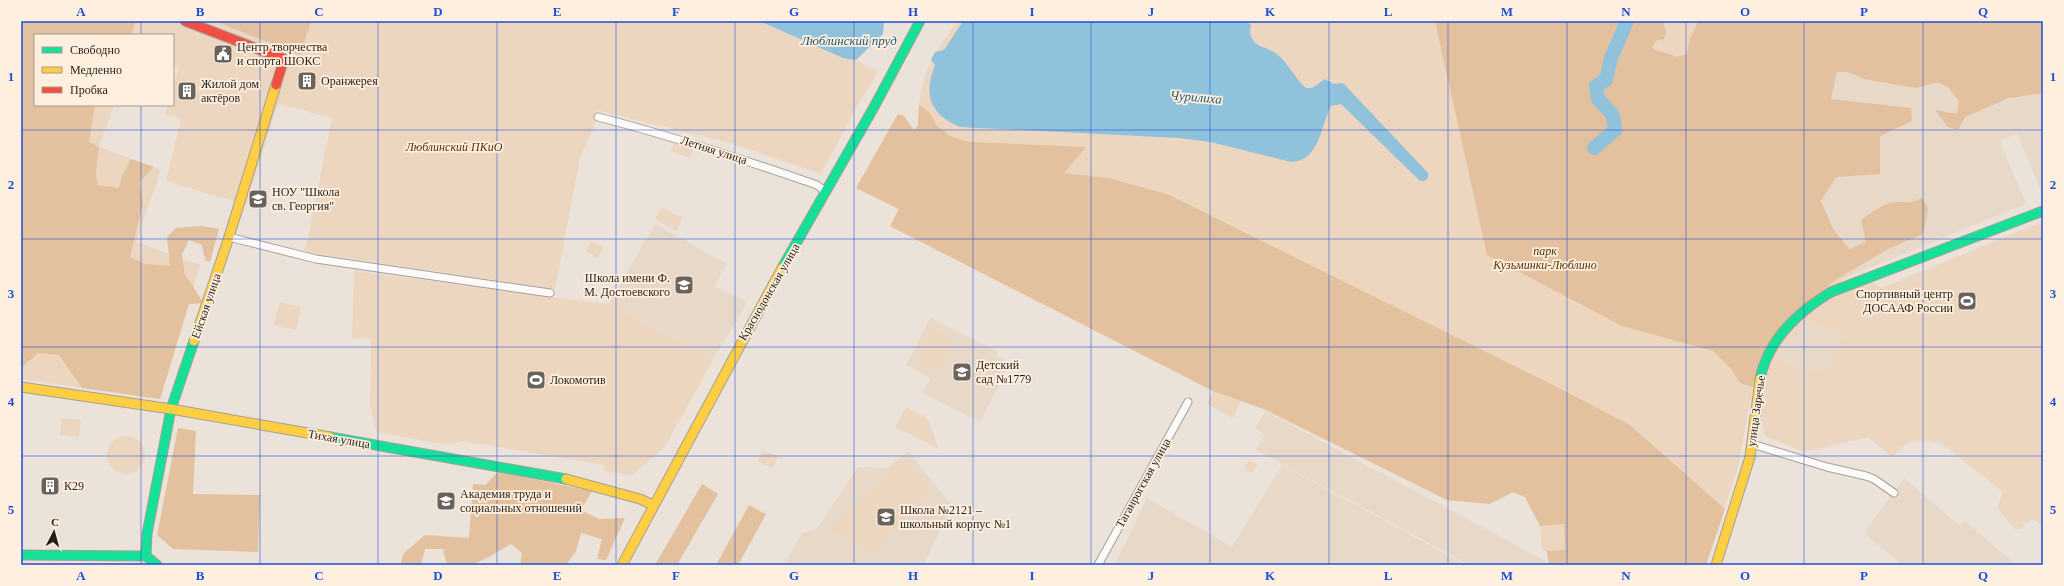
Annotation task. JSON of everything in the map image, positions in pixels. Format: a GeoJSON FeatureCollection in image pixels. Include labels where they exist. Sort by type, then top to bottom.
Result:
{"type":"FeatureCollection","features":[{"type":"Feature","properties":{"kind":"street","name":"Ейская улица"},"geometry":{"type":"LineString","coordinates":[[146,556],[147,534],[171,409],[229,237],[284,59],[185,21]]}},
{"type":"Feature","properties":{"kind":"street","name":"Краснодонская улица"},"geometry":{"type":"LineString","coordinates":[[622,565],[761,305],[826,192],[920,21]]}},
{"type":"Feature","properties":{"kind":"street","name":"Летняя улица"},"geometry":{"type":"LineString","coordinates":[[598,117],[655,131],[750,162],[817,185],[826,192]]}},
{"type":"Feature","properties":{"kind":"street","name":"улица Заречье"},"geometry":{"type":"LineString","coordinates":[[1716,565],[1742,484],[1752,444],[1758,388],[1766,356],[1781,333],[1811,305],[1838,289],[2043,211]]}},
{"type":"Feature","properties":{"kind":"street"},"geometry":{"type":"LineString","coordinates":[[229,237],[316,259],[550,293]]}},
{"type":"Feature","properties":{"kind":"street","name":"Тихая улица"},"geometry":{"type":"LineString","coordinates":[[21,387],[171,409],[557,477],[640,499],[653,505]]}},
{"type":"Feature","properties":{"kind":"street","name":"Таганрогская улица"},"geometry":{"type":"LineString","coordinates":[[1098,565],[1188,402]]}},
{"type":"Feature","properties":{"kind":"street"},"geometry":{"type":"LineString","coordinates":[[1752,444],[1827,467],[1866,476],[1874,479],[1894,493]]}},
{"type":"Feature","properties":{"kind":"street"},"geometry":{"type":"LineString","coordinates":[[21,555],[146,556],[157,565]]}},
{"type":"Feature","properties":{"kind":"shaded area"},"geometry":{"type":"Polygon","coordinates":[[[1828,21],[2043,21],[2043,195],[2017,133],[2000,141],[2026,204],[1849,276],[1823,262],[1789,120],[1828,21]]]}},
{"type":"Feature","properties":{"kind":"shaded area"},"geometry":{"type":"Polygon","coordinates":[[[655,224],[727,264],[714,286],[747,302],[713,360],[609,304],[655,224]]]}},
{"type":"Feature","properties":{"kind":"shaded area","name":"Детский сад №1779"},"geometry":{"type":"Polygon","coordinates":[[[930,318],[998,352],[996,356],[1010,363],[980,422],[923,393],[930,378],[906,365],[930,318]]]}},
{"type":"Feature","properties":{"kind":"shaded area"},"geometry":{"type":"Polygon","coordinates":[[[1806,321],[1827,329],[1843,339],[1825,368],[1799,372],[1776,354],[1794,330],[1798,330],[1806,321]]]}},
{"type":"Feature","properties":{"kind":"shaded area"},"geometry":{"type":"Polygon","coordinates":[[[1265,411],[1546,561],[1546,565],[1470,565],[1256,450],[1265,434],[1255,429],[1265,411]]]}},
{"type":"Feature","properties":{"kind":"shaded area","name":"Школа №2121 – школьный корпус №1"},"geometry":{"type":"Polygon","coordinates":[[[908,451],[952,506],[923,565],[784,565],[802,533],[817,529],[858,467],[887,468],[908,451]]]}},
{"type":"Feature","properties":{"kind":"shaded area"},"geometry":{"type":"Polygon","coordinates":[[[1282,465],[1466,565],[1115,565],[1147,498],[1232,547],[1282,465]]]}},
{"type":"Feature","properties":{"kind":"shaded area"},"geometry":{"type":"Polygon","coordinates":[[[1904,478],[1960,526],[1965,521],[2016,565],[1903,565],[1864,533],[1904,478]]]}},
{"type":"Feature","properties":{"kind":"green space","name":"Люблинский ПКиО"},"geometry":{"type":"Polygon","coordinates":[[[21,21],[759,21],[843,58],[856,60],[878,72],[855,110],[821,174],[730,143],[596,110],[595,124],[580,158],[555,289],[305,252],[332,118],[278,104],[246,205],[166,181],[181,119],[165,114],[168,106],[174,106],[174,84],[179,67],[174,65],[174,34],[34,34],[34,106],[114,106],[99,147],[161,170],[136,242],[200,265],[160,399],[21,379],[21,21]]]}},
{"type":"Feature","properties":{"kind":"green space"},"geometry":{"type":"Polygon","coordinates":[[[21,21],[135,21],[132,34],[34,34],[34,106],[95,106],[89,142],[99,147],[96,170],[97,185],[119,188],[122,176],[131,159],[154,167],[139,182],[143,203],[130,257],[145,264],[170,266],[167,237],[176,228],[201,226],[219,229],[210,262],[205,260],[202,245],[189,240],[182,254],[185,276],[203,303],[189,304],[160,399],[82,388],[59,355],[38,353],[21,368],[21,21]]]}},
{"type":"Feature","properties":{"kind":"green space"},"geometry":{"type":"Polygon","coordinates":[[[215,21],[311,21],[300,55],[215,21]]]}},
{"type":"Feature","properties":{"kind":"green space","name":"парк Кузьминки-Люблино"},"geometry":{"type":"Polygon","coordinates":[[[957,21],[1828,21],[1791,68],[1823,262],[1849,276],[1778,330],[1765,348],[1755,376],[1738,467],[1706,565],[1549,565],[1547,551],[1542,551],[1540,526],[1525,497],[1513,492],[1490,504],[1447,500],[1263,409],[1240,401],[1233,418],[1207,404],[1213,391],[890,226],[899,209],[856,188],[898,114],[904,116],[914,130],[918,125],[921,94],[928,70],[933,58],[957,21]]]}},
{"type":"Feature","properties":{"kind":"green space"},"geometry":{"type":"Polygon","coordinates":[[[1435,21],[1663,21],[1666,32],[1664,39],[1655,41],[1652,48],[1676,57],[1687,54],[1689,42],[1698,21],[2043,21],[2043,93],[2009,98],[1965,117],[1958,130],[1948,127],[1935,110],[1957,114],[1959,101],[1948,87],[1937,82],[1916,88],[1864,79],[1848,72],[1837,72],[1831,99],[1911,108],[1912,121],[1880,136],[1880,174],[1836,177],[1821,201],[1833,229],[1849,249],[1866,242],[1861,220],[1869,214],[1878,208],[1893,202],[1912,202],[1922,198],[1928,208],[1923,234],[1888,249],[1834,281],[1778,330],[1762,355],[1753,387],[1740,383],[1731,369],[1713,351],[1622,326],[1487,255],[1435,21]]]}},
{"type":"Feature","properties":{"kind":"green space"},"geometry":{"type":"Polygon","coordinates":[[[919,105],[930,113],[937,126],[950,136],[969,142],[1086,147],[1064,173],[1108,178],[1167,194],[1553,385],[1630,425],[1725,509],[1706,565],[1549,565],[1547,551],[1565,550],[1564,524],[1540,526],[1525,497],[1513,492],[1490,504],[1447,500],[1264,409],[1213,391],[890,226],[899,209],[856,188],[898,114],[904,116],[914,130],[918,125],[919,105]]]}},
{"type":"Feature","properties":{"kind":"green space"},"geometry":{"type":"Polygon","coordinates":[[[674,142],[693,148],[690,158],[671,151],[674,142]]]}},
{"type":"Feature","properties":{"kind":"green space"},"geometry":{"type":"Polygon","coordinates":[[[661,207],[683,218],[676,231],[655,219],[661,207]]]}},
{"type":"Feature","properties":{"kind":"green space"},"geometry":{"type":"Polygon","coordinates":[[[2043,221],[2043,527],[2033,519],[2019,529],[2015,529],[1997,507],[2003,492],[1941,443],[1926,441],[1908,442],[1892,457],[1868,437],[1804,452],[1765,436],[1761,414],[1761,391],[1770,358],[1780,341],[1808,313],[1824,301],[1846,290],[1871,281],[1881,288],[2043,221]],[[1806,321],[1798,330],[1794,330],[1776,354],[1799,372],[1825,368],[1843,338],[1827,329],[1806,321]]]}},
{"type":"Feature","properties":{"kind":"green space"},"geometry":{"type":"Polygon","coordinates":[[[591,241],[603,247],[598,258],[586,251],[591,241]]]}},
{"type":"Feature","properties":{"kind":"green space","name":"Локомотив"},"geometry":{"type":"Polygon","coordinates":[[[354,271],[609,304],[713,360],[665,447],[632,475],[604,471],[604,465],[463,441],[448,445],[376,432],[370,405],[371,339],[352,338],[354,271]]]}},
{"type":"Feature","properties":{"kind":"green space"},"geometry":{"type":"Polygon","coordinates":[[[280,302],[301,307],[296,330],[274,325],[280,302]]]}},
{"type":"Feature","properties":{"kind":"green space"},"geometry":{"type":"Polygon","coordinates":[[[930,328],[954,340],[937,373],[914,361],[930,328]]]}},
{"type":"Feature","properties":{"kind":"green space"},"geometry":{"type":"Polygon","coordinates":[[[906,407],[927,418],[939,449],[895,427],[906,407]]]}},
{"type":"Feature","properties":{"kind":"green space"},"geometry":{"type":"Polygon","coordinates":[[[62,418],[81,420],[79,437],[60,435],[62,418]]]}},
{"type":"Feature","properties":{"kind":"green space"},"geometry":{"type":"Polygon","coordinates":[[[178,428],[196,431],[193,494],[260,495],[258,552],[173,549],[157,535],[178,428]]]}},
{"type":"Feature","properties":{"kind":"green space"},"geometry":{"type":"Polygon","coordinates":[[[122,436],[130,436],[142,445],[145,455],[142,465],[136,471],[130,474],[122,474],[110,465],[107,459],[107,451],[116,439],[122,436]]]}},
{"type":"Feature","properties":{"kind":"green space"},"geometry":{"type":"Polygon","coordinates":[[[763,450],[778,457],[772,468],[757,461],[763,450]]]}},
{"type":"Feature","properties":{"kind":"green space"},"geometry":{"type":"Polygon","coordinates":[[[1249,459],[1258,464],[1252,473],[1244,468],[1249,459]]]}},
{"type":"Feature","properties":{"kind":"green space"},"geometry":{"type":"Polygon","coordinates":[[[904,461],[930,491],[871,553],[829,528],[904,461]]]}},
{"type":"Feature","properties":{"kind":"green space"},"geometry":{"type":"Polygon","coordinates":[[[498,472],[592,491],[581,510],[599,519],[625,518],[606,560],[597,559],[602,539],[581,533],[576,551],[566,565],[520,565],[522,553],[511,544],[479,562],[470,565],[454,566],[446,562],[443,549],[425,549],[421,565],[402,565],[401,561],[404,553],[425,535],[469,538],[473,484],[485,485],[498,472]]]}},
{"type":"Feature","properties":{"kind":"green space"},"geometry":{"type":"Polygon","coordinates":[[[702,484],[718,494],[677,565],[655,565],[702,484]]]}},
{"type":"Feature","properties":{"kind":"green space"},"geometry":{"type":"Polygon","coordinates":[[[749,505],[766,514],[738,565],[716,565],[749,505]]]}},
{"type":"Feature","properties":{"kind":"water","name":"Люблинский пруд"},"geometry":{"type":"Polygon","coordinates":[[[759,21],[884,21],[883,34],[856,60],[843,58],[759,21]]]}},
{"type":"Feature","properties":{"kind":"water"},"geometry":{"type":"Polygon","coordinates":[[[963,21],[1245,21],[1251,25],[1250,34],[1255,42],[1259,46],[1277,54],[1306,88],[1312,88],[1325,79],[1334,84],[1343,83],[1428,173],[1428,178],[1424,181],[1420,181],[1341,104],[1331,106],[1317,142],[1309,155],[1302,160],[1291,162],[1210,142],[1179,138],[960,127],[950,122],[936,110],[930,94],[930,85],[931,75],[935,65],[931,60],[935,52],[944,50],[963,21]]]}},
{"type":"Feature","properties":{"kind":"waterway","name":"Чурилиха"},"geometry":{"type":"LineString","coordinates":[[1594,148],[1615,130],[1613,115],[1598,99],[1596,86],[1606,80],[1611,58],[1627,21]]}},
{"type":"Feature","properties":{"kind":"traffic: fast"},"geometry":{"type":"LineString","coordinates":[[782,268],[874,107],[920,21]]}},
{"type":"Feature","properties":{"kind":"traffic: fast"},"geometry":{"type":"LineString","coordinates":[[1760,379],[1764,365],[1777,339],[1807,308],[1831,292],[2043,211]]}},
{"type":"Feature","properties":{"kind":"traffic: fast"},"geometry":{"type":"LineString","coordinates":[[146,556],[147,534],[171,409],[194,341]]}},
{"type":"Feature","properties":{"kind":"traffic: fast"},"geometry":{"type":"LineString","coordinates":[[330,437],[566,479]]}},
{"type":"Feature","properties":{"kind":"traffic: fast"},"geometry":{"type":"LineString","coordinates":[[21,555],[146,556]]}},
{"type":"Feature","properties":{"kind":"traffic: fast"},"geometry":{"type":"LineString","coordinates":[[146,556],[157,565]]}},
{"type":"Feature","properties":{"kind":"traffic: slow"},"geometry":{"type":"LineString","coordinates":[[194,341],[228,240],[276,85]]}},
{"type":"Feature","properties":{"kind":"traffic: slow"},"geometry":{"type":"LineString","coordinates":[[622,565],[782,268]]}},
{"type":"Feature","properties":{"kind":"traffic: slow"},"geometry":{"type":"LineString","coordinates":[[1716,565],[1750,457],[1760,379]]}},
{"type":"Feature","properties":{"kind":"traffic: slow"},"geometry":{"type":"LineString","coordinates":[[21,387],[171,409],[330,437]]}},
{"type":"Feature","properties":{"kind":"traffic: slow"},"geometry":{"type":"LineString","coordinates":[[566,479],[640,499],[653,505]]}},
{"type":"Feature","properties":{"kind":"traffic: jam"},"geometry":{"type":"LineString","coordinates":[[185,21],[284,59],[276,85]]}},
{"type":"Feature","properties":{"kind":"place","name":"Центр творчества и спорта ШОКС"},"geometry":{"type":"Point","coordinates":[223,54]}},
{"type":"Feature","properties":{"kind":"place","name":"Оранжерея"},"geometry":{"type":"Point","coordinates":[307,81]}},
{"type":"Feature","properties":{"kind":"place","name":"Жилой дом актёров"},"geometry":{"type":"Point","coordinates":[187,91]}},
{"type":"Feature","properties":{"kind":"place","name":"НОУ \"Школа св. Георгия\""},"geometry":{"type":"Point","coordinates":[258,199]}},
{"type":"Feature","properties":{"kind":"place","name":"Школа имени Ф. М. Достоевского"},"geometry":{"type":"Point","coordinates":[684,285]}},
{"type":"Feature","properties":{"kind":"place","name":"Спортивный центр ДОСААФ России"},"geometry":{"type":"Point","coordinates":[1967,301]}},
{"type":"Feature","properties":{"kind":"place","name":"Детский сад №1779"},"geometry":{"type":"Point","coordinates":[962,372]}},
{"type":"Feature","properties":{"kind":"place","name":"Локомотив"},"geometry":{"type":"Point","coordinates":[536,380]}},
{"type":"Feature","properties":{"kind":"place","name":"К29"},"geometry":{"type":"Point","coordinates":[50,486]}},
{"type":"Feature","properties":{"kind":"place","name":"Академия труда и социальных отношений"},"geometry":{"type":"Point","coordinates":[446,501]}},
{"type":"Feature","properties":{"kind":"place","name":"Школа №2121 – школьный корпус №1"},"geometry":{"type":"Point","coordinates":[886,517]}}]}
